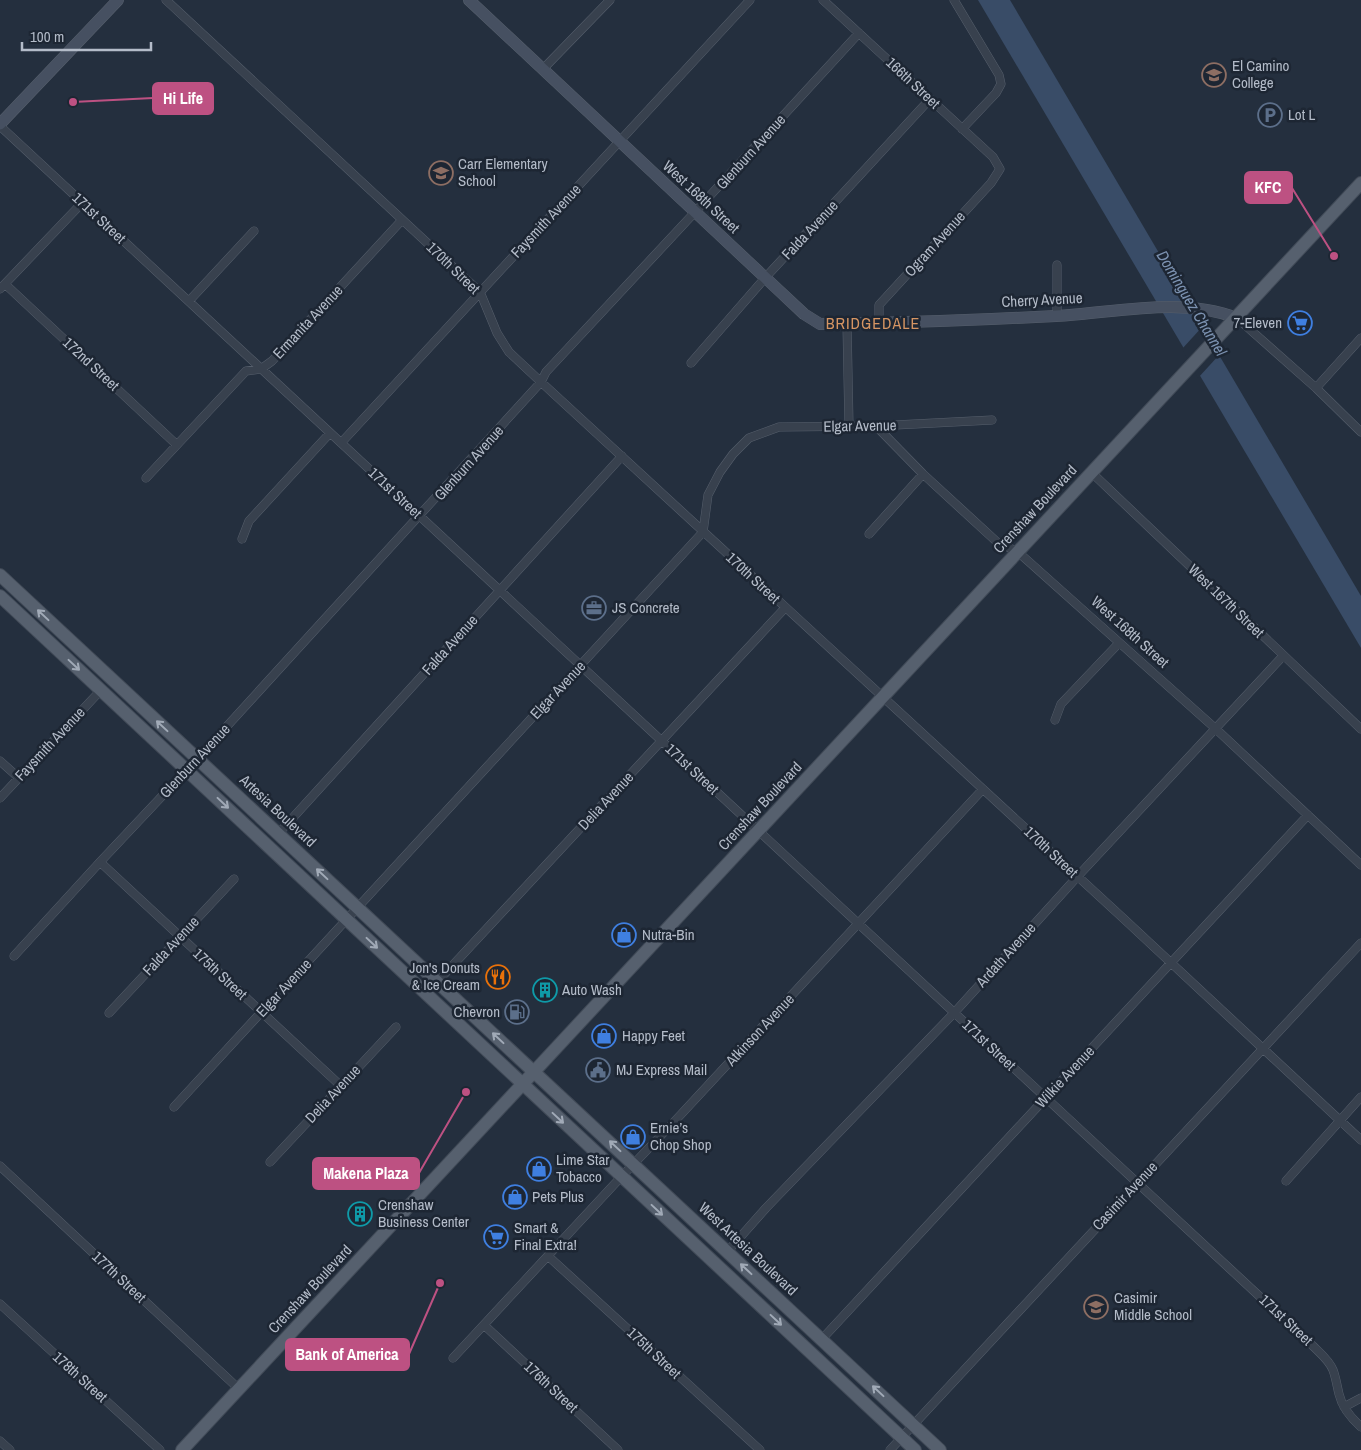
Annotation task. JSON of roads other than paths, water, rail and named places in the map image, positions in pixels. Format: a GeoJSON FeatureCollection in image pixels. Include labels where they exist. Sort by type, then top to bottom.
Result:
{"type":"FeatureCollection","features":[{"type":"Feature","properties":{"kind":"main road","name":"Crenshaw Boulevard"},"geometry":{"type":"LineString","coordinates":[[187,1448],[239,1389],[534,1071],[1361,183]]}},
{"type":"Feature","properties":{"kind":"main road","name":"Artesia Boulevard"},"geometry":{"type":"LineString","coordinates":[[0,575],[534,1071]]}},
{"type":"Feature","properties":{"kind":"main road","name":"Artesia Boulevard"},"geometry":{"type":"LineString","coordinates":[[0,596],[522,1084]]}},
{"type":"Feature","properties":{"kind":"main road","name":"West Artesia Boulevard"},"geometry":{"type":"LineString","coordinates":[[534,1071],[940,1450]]}},
{"type":"Feature","properties":{"kind":"main road"},"geometry":{"type":"LineString","coordinates":[[522,1084],[915,1450]]}},
{"type":"Feature","properties":{"kind":"street"},"geometry":{"type":"LineString","coordinates":[[0,125],[118,0]]}},
{"type":"Feature","properties":{"kind":"street","name":"170th Street"},"geometry":{"type":"LineString","coordinates":[[166,0],[480,292],[497,333],[509,352],[1172,963],[1361,1140]]}},
{"type":"Feature","properties":{"kind":"street","name":"West 168th Street"},"geometry":{"type":"LineString","coordinates":[[468,0],[804,314],[820,324],[847,324]]}},
{"type":"Feature","properties":{"kind":"street"},"geometry":{"type":"LineString","coordinates":[[543,69],[610,0]]}},
{"type":"Feature","properties":{"kind":"street","name":"Faysmith Avenue"},"geometry":{"type":"LineString","coordinates":[[341,442],[750,0]]}},
{"type":"Feature","properties":{"kind":"street","name":"166th Street"},"geometry":{"type":"LineString","coordinates":[[823,0],[993,157],[1000,169]]}},
{"type":"Feature","properties":{"kind":"street"},"geometry":{"type":"LineString","coordinates":[[954,0],[999,75],[1001,84],[996,93],[962,129]]}},
{"type":"Feature","properties":{"kind":"street","name":"Glenburn Avenue"},"geometry":{"type":"LineString","coordinates":[[14,956],[420,516],[541,382],[546,372],[696,212],[859,33]]}},
{"type":"Feature","properties":{"kind":"street","name":"Falda Avenue"},"geometry":{"type":"LineString","coordinates":[[691,363],[765,278],[930,99]]}},
{"type":"Feature","properties":{"kind":"street","name":"171st Street"},"geometry":{"type":"LineString","coordinates":[[0,125],[1320,1353],[1333,1371],[1344,1407],[1353,1420],[1361,1427]]}},
{"type":"Feature","properties":{"kind":"street","name":"Ogram Avenue"},"geometry":{"type":"LineString","coordinates":[[879,322],[880,305],[991,182],[1000,169]]}},
{"type":"Feature","properties":{"kind":"street"},"geometry":{"type":"LineString","coordinates":[[2,286],[82,203]]}},
{"type":"Feature","properties":{"kind":"street","name":"Ermanita Avenue"},"geometry":{"type":"LineString","coordinates":[[146,478],[246,371],[261,369],[272,361],[402,220]]}},
{"type":"Feature","properties":{"kind":"street"},"geometry":{"type":"LineString","coordinates":[[189,301],[254,231]]}},
{"type":"Feature","properties":{"kind":"street"},"geometry":{"type":"LineString","coordinates":[[1057,265],[1057,316]]}},
{"type":"Feature","properties":{"kind":"street","name":"172nd Street"},"geometry":{"type":"LineString","coordinates":[[2,286],[177,445]]}},
{"type":"Feature","properties":{"kind":"street","name":"Cherry Avenue"},"geometry":{"type":"LineString","coordinates":[[847,324],[1057,316],[1158,308],[1193,308],[1220,312],[1237,318]]}},
{"type":"Feature","properties":{"kind":"street"},"geometry":{"type":"LineString","coordinates":[[1237,318],[1316,388],[1361,432]]}},
{"type":"Feature","properties":{"kind":"street"},"geometry":{"type":"LineString","coordinates":[[847,324],[849,426]]}},
{"type":"Feature","properties":{"kind":"street"},"geometry":{"type":"LineString","coordinates":[[1316,388],[1361,338]]}},
{"type":"Feature","properties":{"kind":"street","name":"Elgar Avenue"},"geometry":{"type":"LineString","coordinates":[[174,1108],[703,532],[708,495],[720,472],[733,454],[749,438],[779,427],[876,426],[992,420]]}},
{"type":"Feature","properties":{"kind":"street","name":"West 168th Street"},"geometry":{"type":"LineString","coordinates":[[876,426],[923,474],[997,542],[1018,552],[1216,729],[1361,865]]}},
{"type":"Feature","properties":{"kind":"street"},"geometry":{"type":"LineString","coordinates":[[242,539],[249,521],[330,433]]}},
{"type":"Feature","properties":{"kind":"street","name":"Falda Avenue"},"geometry":{"type":"LineString","coordinates":[[278,834],[622,456]]}},
{"type":"Feature","properties":{"kind":"street","name":"West 167th Street"},"geometry":{"type":"LineString","coordinates":[[1092,472],[1361,729]]}},
{"type":"Feature","properties":{"kind":"street"},"geometry":{"type":"LineString","coordinates":[[869,534],[923,474]]}},
{"type":"Feature","properties":{"kind":"street","name":"Delia Avenue"},"geometry":{"type":"LineString","coordinates":[[426,994],[785,608]]}},
{"type":"Feature","properties":{"kind":"street"},"geometry":{"type":"LineString","coordinates":[[1055,720],[1061,704],[1118,643]]}},
{"type":"Feature","properties":{"kind":"street","name":"Ardath Avenue"},"geometry":{"type":"LineString","coordinates":[[727,1252],[773,1201],[954,1013],[1077,877],[1283,656]]}},
{"type":"Feature","properties":{"kind":"street","name":"Faysmith Avenue"},"geometry":{"type":"LineString","coordinates":[[0,798],[101,690]]}},
{"type":"Feature","properties":{"kind":"street"},"geometry":{"type":"LineString","coordinates":[[0,760],[19,778]]}},
{"type":"Feature","properties":{"kind":"street","name":"Atkinson Avenue"},"geometry":{"type":"LineString","coordinates":[[453,1358],[634,1163],[674,1123],[983,789]]}},
{"type":"Feature","properties":{"kind":"street","name":"Wilkie Avenue"},"geometry":{"type":"LineString","coordinates":[[822,1339],[1308,815]]}},
{"type":"Feature","properties":{"kind":"street","name":"175th Street"},"geometry":{"type":"LineString","coordinates":[[100,862],[341,1086]]}},
{"type":"Feature","properties":{"kind":"street","name":"Falda Avenue"},"geometry":{"type":"LineString","coordinates":[[108,1013],[234,879]]}},
{"type":"Feature","properties":{"kind":"street","name":"Casimir Avenue"},"geometry":{"type":"LineString","coordinates":[[890,1450],[1361,943]]}},
{"type":"Feature","properties":{"kind":"street","name":"Delia Avenue"},"geometry":{"type":"LineString","coordinates":[[270,1162],[396,1027]]}},
{"type":"Feature","properties":{"kind":"street"},"geometry":{"type":"LineString","coordinates":[[1286,1181],[1361,1097]]}},
{"type":"Feature","properties":{"kind":"street","name":"177th Street"},"geometry":{"type":"LineString","coordinates":[[0,1166],[239,1389]]}},
{"type":"Feature","properties":{"kind":"street","name":"175th Street"},"geometry":{"type":"LineString","coordinates":[[548,1256],[760,1450]]}},
{"type":"Feature","properties":{"kind":"street","name":"178th Street"},"geometry":{"type":"LineString","coordinates":[[0,1304],[160,1450]]}},
{"type":"Feature","properties":{"kind":"street","name":"176th Street"},"geometry":{"type":"LineString","coordinates":[[484,1325],[618,1450]]}},
{"type":"Feature","properties":{"kind":"street"},"geometry":{"type":"LineString","coordinates":[[1344,1407],[1361,1398]]}},
{"type":"Feature","properties":{"kind":"street"},"geometry":{"type":"LineString","coordinates":[[0,1441],[10,1450]]}},
{"type":"Feature","properties":{"kind":"water"},"geometry":{"type":"Polygon","coordinates":[[[978,0],[1010,0],[1361,596],[1361,648],[978,0]]]}},
{"type":"Feature","properties":{"kind":"place","name":"El Camino College"},"geometry":{"type":"Point","coordinates":[1214,75]}},
{"type":"Feature","properties":{"kind":"place","name":"Hi Life"},"geometry":{"type":"Point","coordinates":[73,102]}},
{"type":"Feature","properties":{"kind":"place","name":"Lot L"},"geometry":{"type":"Point","coordinates":[1270,115]}},
{"type":"Feature","properties":{"kind":"place","name":"Carr Elementary School"},"geometry":{"type":"Point","coordinates":[441,173]}},
{"type":"Feature","properties":{"kind":"place","name":"KFC"},"geometry":{"type":"Point","coordinates":[1334,256]}},
{"type":"Feature","properties":{"kind":"place","name":"7-Eleven"},"geometry":{"type":"Point","coordinates":[1300,323]}},
{"type":"Feature","properties":{"kind":"place","name":"JS Concrete"},"geometry":{"type":"Point","coordinates":[594,608]}},
{"type":"Feature","properties":{"kind":"place","name":"Nutra-Bin"},"geometry":{"type":"Point","coordinates":[624,935]}},
{"type":"Feature","properties":{"kind":"place","name":"Jon's Donuts & Ice Cream"},"geometry":{"type":"Point","coordinates":[498,977]}},
{"type":"Feature","properties":{"kind":"place","name":"Auto Wash"},"geometry":{"type":"Point","coordinates":[545,990]}},
{"type":"Feature","properties":{"kind":"place","name":"Chevron"},"geometry":{"type":"Point","coordinates":[517,1012]}},
{"type":"Feature","properties":{"kind":"place","name":"Happy Feet"},"geometry":{"type":"Point","coordinates":[604,1036]}},
{"type":"Feature","properties":{"kind":"place","name":"MJ Express Mail"},"geometry":{"type":"Point","coordinates":[598,1070]}},
{"type":"Feature","properties":{"kind":"place","name":"Makena Plaza"},"geometry":{"type":"Point","coordinates":[466,1092]}},
{"type":"Feature","properties":{"kind":"place","name":"Ernie’s Chop Shop"},"geometry":{"type":"Point","coordinates":[633,1137]}},
{"type":"Feature","properties":{"kind":"place","name":"Lime Star Tobacco"},"geometry":{"type":"Point","coordinates":[539,1169]}},
{"type":"Feature","properties":{"kind":"place","name":"Pets Plus"},"geometry":{"type":"Point","coordinates":[515,1197]}},
{"type":"Feature","properties":{"kind":"place","name":"Crenshaw Business Center"},"geometry":{"type":"Point","coordinates":[360,1214]}},
{"type":"Feature","properties":{"kind":"place","name":"Smart & Final Extra!"},"geometry":{"type":"Point","coordinates":[496,1237]}},
{"type":"Feature","properties":{"kind":"place","name":"Bank of America"},"geometry":{"type":"Point","coordinates":[440,1283]}},
{"type":"Feature","properties":{"kind":"place","name":"Casimir Middle School"},"geometry":{"type":"Point","coordinates":[1096,1307]}},
{"type":"Feature","properties":{"kind":"district","name":"BRIDGEDALE"},"geometry":{"type":"Point","coordinates":[873,323]}},
{"type":"Feature","properties":{"kind":"water label","name":"Dominguez Channel"},"geometry":{"type":"Point","coordinates":[1192,303]}}]}
